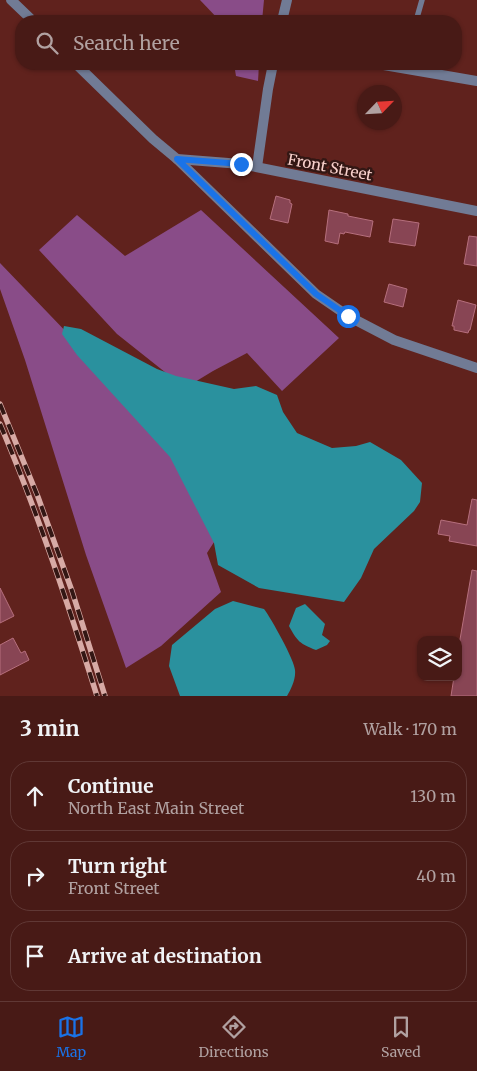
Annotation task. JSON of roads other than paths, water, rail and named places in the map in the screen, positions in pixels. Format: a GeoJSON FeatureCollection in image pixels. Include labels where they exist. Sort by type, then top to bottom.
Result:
{"type":"FeatureCollection","features":[{"type":"Feature","properties":{"kind":"street"},"geometry":{"type":"LineString","coordinates":[[11,0],[27,15]]}},
{"type":"Feature","properties":{"kind":"street"},"geometry":{"type":"LineString","coordinates":[[283,15],[287,0]]}},
{"type":"Feature","properties":{"kind":"street"},"geometry":{"type":"LineString","coordinates":[[82,70],[316,294],[348,316],[394,340],[477,368]]}},
{"type":"Feature","properties":{"kind":"street"},"geometry":{"type":"LineString","coordinates":[[257,167],[272,70]]}},
{"type":"Feature","properties":{"kind":"street"},"geometry":{"type":"LineString","coordinates":[[428,70],[477,81]]}},
{"type":"Feature","properties":{"kind":"street","name":"Front Street"},"geometry":{"type":"LineString","coordinates":[[177,159],[241,164],[477,211]]}},
{"type":"Feature","properties":{"kind":"lane"},"geometry":{"type":"LineString","coordinates":[[418,15],[422,0]]}},
{"type":"Feature","properties":{"kind":"water"},"geometry":{"type":"Polygon","coordinates":[[[64,326],[81,329],[157,369],[176,376],[234,389],[256,386],[277,395],[283,412],[297,433],[332,448],[356,446],[370,442],[401,460],[422,483],[420,502],[414,511],[374,549],[361,578],[344,602],[259,588],[218,565],[214,543],[170,457],[77,355],[62,334],[64,326]]]}},
{"type":"Feature","properties":{"kind":"water"},"geometry":{"type":"Polygon","coordinates":[[[233,601],[264,609],[277,630],[295,670],[292,687],[287,696],[180,696],[169,666],[172,645],[215,609],[233,601]]]}},
{"type":"Feature","properties":{"kind":"water"},"geometry":{"type":"Polygon","coordinates":[[[305,604],[325,624],[322,635],[330,641],[327,645],[316,650],[300,641],[289,626],[296,608],[305,604]]]}},
{"type":"Feature","properties":{"kind":"railway"},"geometry":{"type":"LineString","coordinates":[[0,404],[38,497],[72,591],[105,696]]}},
{"type":"Feature","properties":{"kind":"railway"},"geometry":{"type":"LineString","coordinates":[[0,424],[52,559],[97,696]]}}]}
